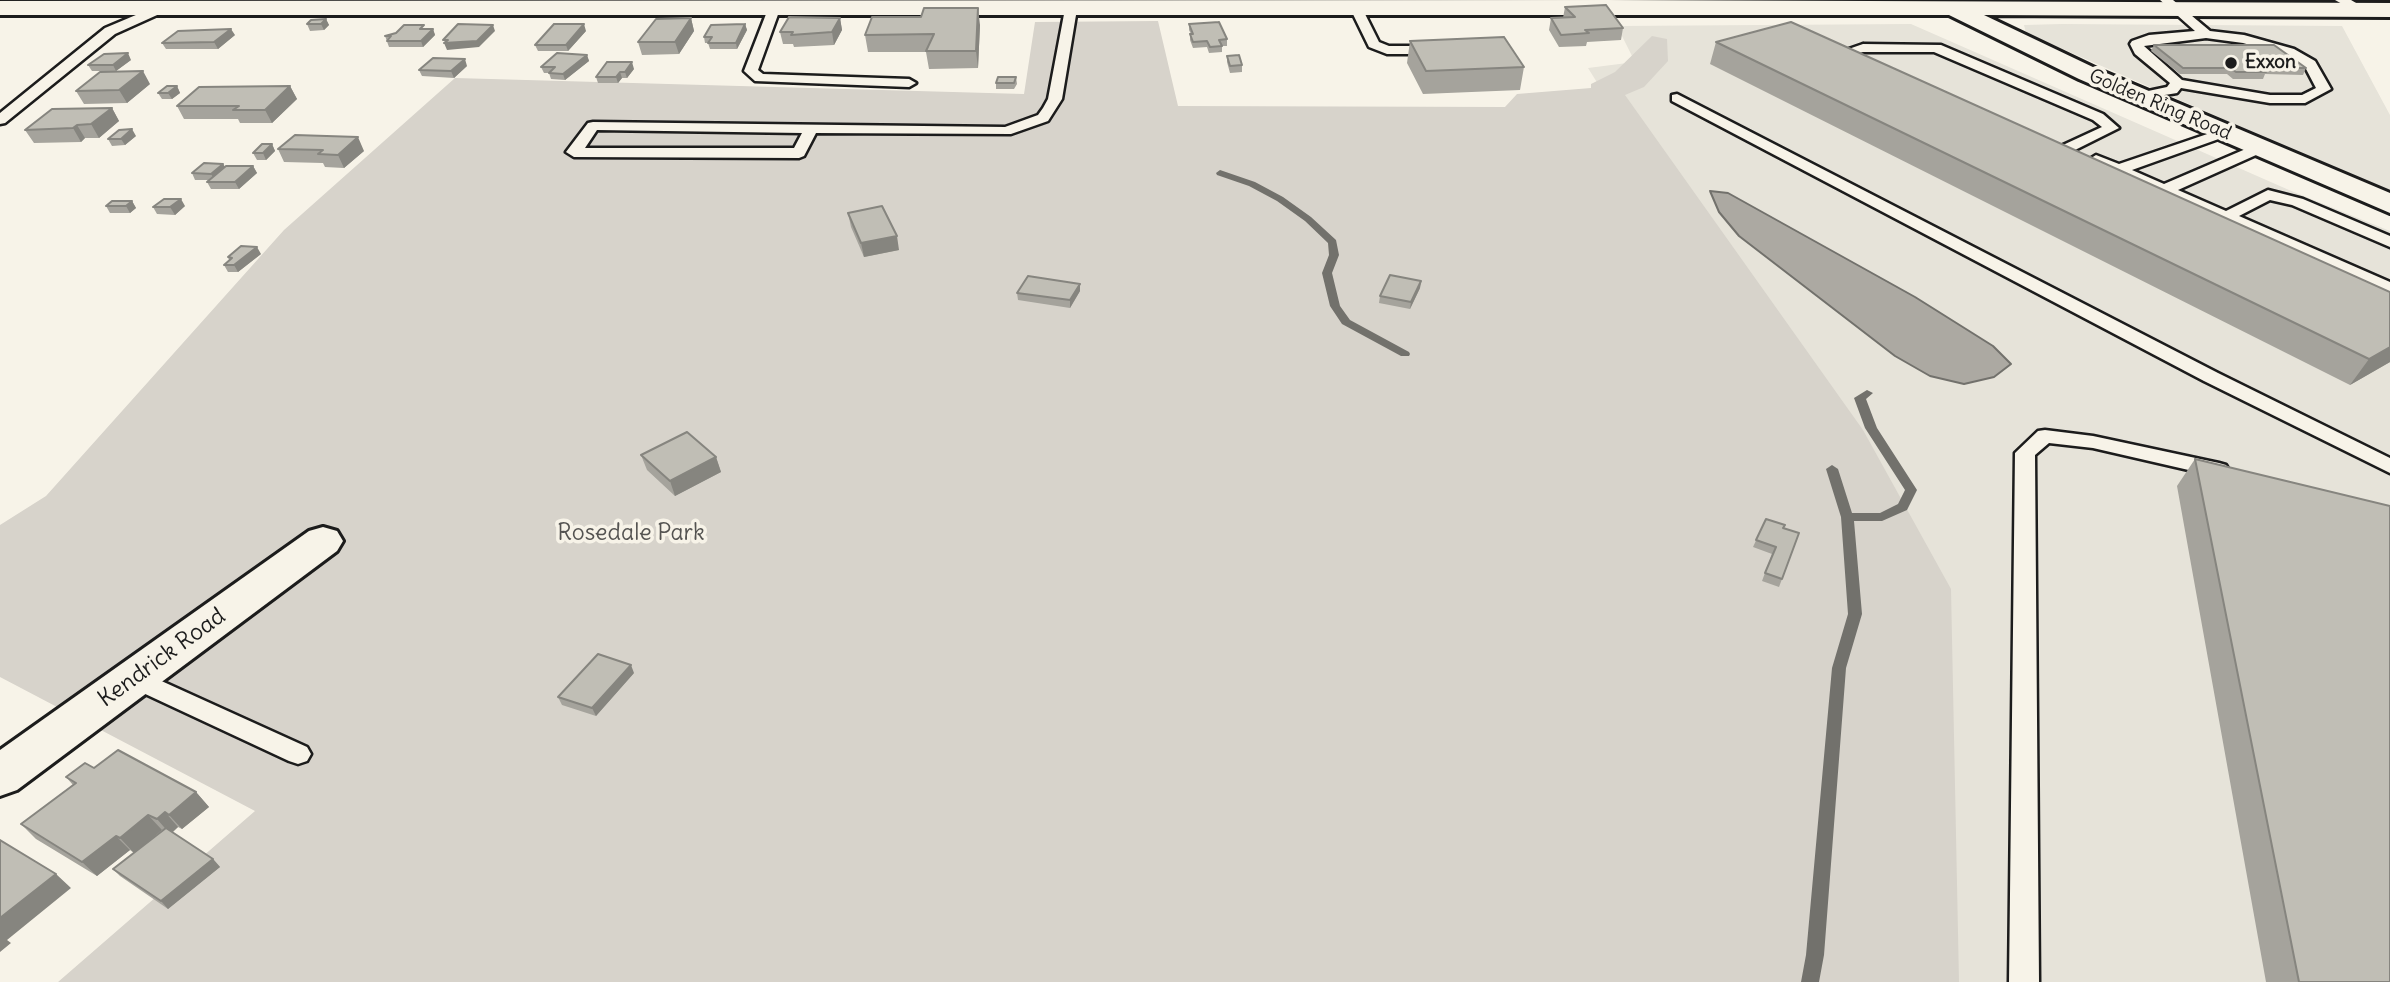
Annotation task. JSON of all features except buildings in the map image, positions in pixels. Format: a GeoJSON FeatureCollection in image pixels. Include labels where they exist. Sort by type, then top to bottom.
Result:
{"type":"FeatureCollection","features":[{"type":"Feature","properties":{"kind":"main road"},"geometry":{"type":"LineString","coordinates":[[162,8],[193,0]]}},
{"type":"Feature","properties":{"kind":"main road"},"geometry":{"type":"LineString","coordinates":[[0,8],[363,4],[1071,9],[1942,4],[2390,10]]}},
{"type":"Feature","properties":{"kind":"main road","name":"Golden Ring Road"},"geometry":{"type":"LineString","coordinates":[[1942,4],[2139,97],[2390,204]]}},
{"type":"Feature","properties":{"kind":"main road","name":"Kendrick Road"},"geometry":{"type":"LineString","coordinates":[[0,776],[323,541]]}},
{"type":"Feature","properties":{"kind":"lane"},"geometry":{"type":"LineString","coordinates":[[2341,0],[2362,10]]}},
{"type":"Feature","properties":{"kind":"lane"},"geometry":{"type":"LineString","coordinates":[[2171,5],[2206,34]]}},
{"type":"Feature","properties":{"kind":"lane"},"geometry":{"type":"LineString","coordinates":[[102,8],[109,20],[110,31]]}},
{"type":"Feature","properties":{"kind":"lane"},"geometry":{"type":"LineString","coordinates":[[0,120],[110,31],[162,8]]}},
{"type":"Feature","properties":{"kind":"lane"},"geometry":{"type":"LineString","coordinates":[[1356,8],[1374,44],[1387,50],[1452,50]]}},
{"type":"Feature","properties":{"kind":"lane"},"geometry":{"type":"LineString","coordinates":[[774,9],[751,71],[760,78],[909,83]]}},
{"type":"Feature","properties":{"kind":"lane"},"geometry":{"type":"LineString","coordinates":[[811,128],[799,153],[574,152],[593,126],[811,128],[1006,131],[1043,118],[1055,99],[1071,9]]}},
{"type":"Feature","properties":{"kind":"lane"},"geometry":{"type":"LineString","coordinates":[[2206,34],[2244,39],[2289,52],[2310,64],[2324,89],[2305,99],[2270,99],[2178,83],[2140,51],[2137,44],[2149,39],[2206,34]]}},
{"type":"Feature","properties":{"kind":"lane"},"geometry":{"type":"LineString","coordinates":[[1872,62],[1847,52],[1863,48],[1937,48],[2098,117],[2112,128],[2062,145],[2390,288]]}},
{"type":"Feature","properties":{"kind":"lane"},"geometry":{"type":"LineString","coordinates":[[2139,97],[2172,90],[2178,83]]}},
{"type":"Feature","properties":{"kind":"lane"},"geometry":{"type":"LineString","coordinates":[[1678,98],[2211,377],[2390,466]]}},
{"type":"Feature","properties":{"kind":"lane"},"geometry":{"type":"LineString","coordinates":[[2118,170],[2222,133]]}},
{"type":"Feature","properties":{"kind":"lane"},"geometry":{"type":"LineString","coordinates":[[2164,190],[2260,148]]}},
{"type":"Feature","properties":{"kind":"lane"},"geometry":{"type":"LineString","coordinates":[[2225,217],[2267,195],[2297,202],[2390,242]]}},
{"type":"Feature","properties":{"kind":"lane"},"geometry":{"type":"LineString","coordinates":[[2024,982],[2025,453],[2045,436],[2093,442],[2242,475]]}},
{"type":"Feature","properties":{"kind":"lane"},"geometry":{"type":"LineString","coordinates":[[135,678],[298,754]]}},
{"type":"Feature","properties":{"kind":"shaded area"},"geometry":{"type":"Polygon","coordinates":[[[1911,24],[2289,190],[2390,231],[2390,982],[1930,982],[1613,108],[1588,68],[1635,62],[1617,26],[1911,24]]]}},
{"type":"Feature","properties":{"kind":"shaded area"},"geometry":{"type":"Polygon","coordinates":[[[2024,25],[2342,26],[2390,115],[2390,192],[2026,33],[2024,25]]]}},
{"type":"Feature","properties":{"kind":"shaded area"},"geometry":{"type":"Polygon","coordinates":[[[1710,191],[1728,193],[1915,297],[1993,346],[2011,364],[1994,377],[1964,384],[1930,376],[1895,356],[1739,236],[1719,212],[1710,191]]]}},
{"type":"Feature","properties":{"kind":"green space","name":"Rosedale Park"},"geometry":{"type":"Polygon","coordinates":[[[1158,21],[1178,106],[1505,107],[1517,94],[1591,88],[1591,84],[1615,72],[1652,36],[1667,39],[1668,61],[1644,87],[1625,95],[1863,430],[1951,589],[1959,982],[58,982],[255,811],[0,677],[0,525],[46,496],[284,230],[455,78],[1024,94],[1035,22],[1158,21]]]}},
{"type":"Feature","properties":{"kind":"waterway"},"geometry":{"type":"LineString","coordinates":[[1220,173],[1252,184],[1280,199],[1308,219],[1333,242],[1334,255],[1327,273],[1335,306],[1346,322],[1405,354]]}},
{"type":"Feature","properties":{"kind":"waterway"},"geometry":{"type":"LineString","coordinates":[[1847,517],[1882,517],[1903,507],[1911,490],[1871,428],[1860,398],[1867,393]]}},
{"type":"Feature","properties":{"kind":"waterway"},"geometry":{"type":"LineString","coordinates":[[1832,469],[1847,517]]}},
{"type":"Feature","properties":{"kind":"waterway"},"geometry":{"type":"LineString","coordinates":[[1810,982],[1815,955],[1839,668],[1855,614],[1847,517]]}},
{"type":"Feature","properties":{"kind":"place","name":"Exxon"},"geometry":{"type":"Point","coordinates":[2231,63]}}]}
